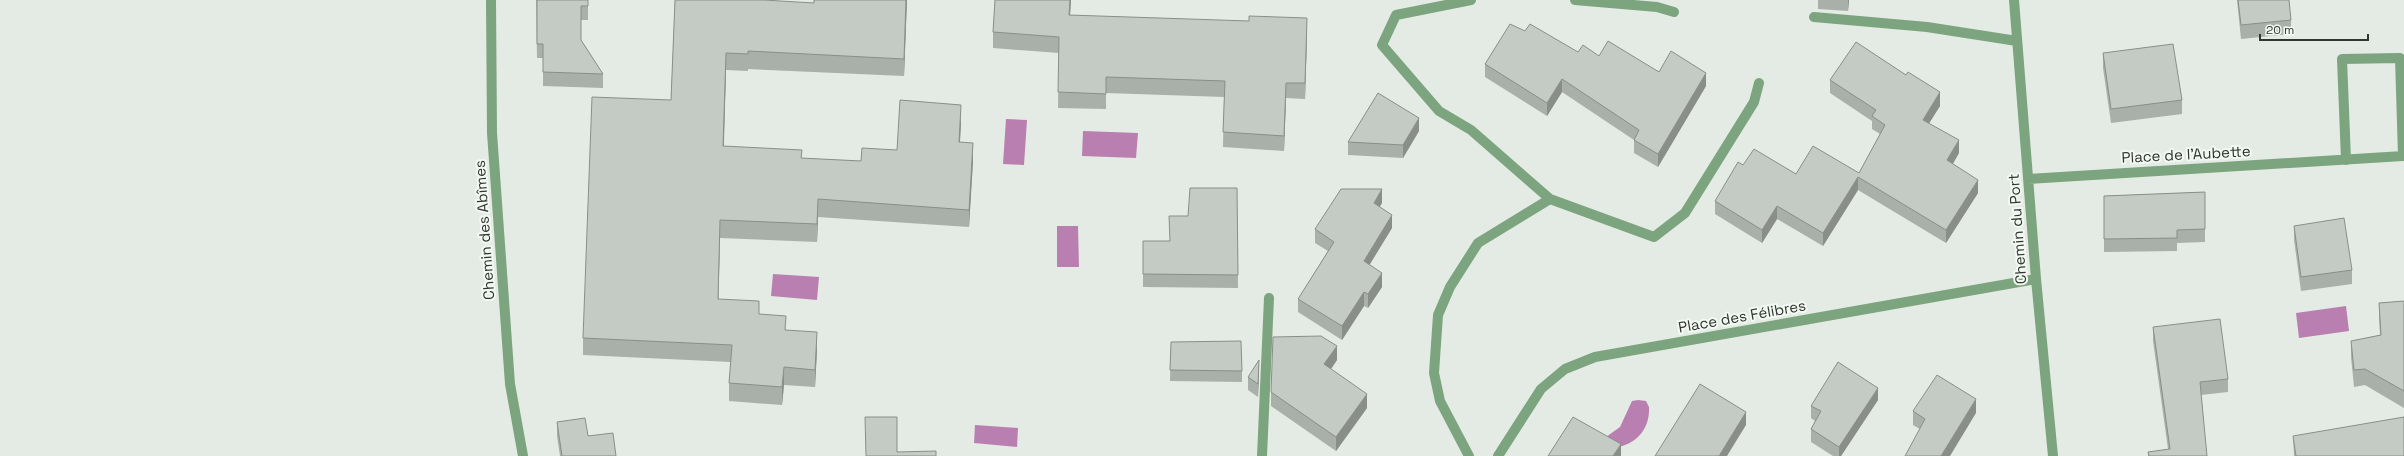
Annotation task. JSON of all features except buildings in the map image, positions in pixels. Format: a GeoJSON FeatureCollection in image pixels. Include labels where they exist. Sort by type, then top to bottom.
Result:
{"type":"FeatureCollection","features":[{"type":"Feature","properties":{"kind":"street","name":"Chemin des Abîmes"},"geometry":{"type":"LineString","coordinates":[[491,0],[492,134],[510,384],[523,456]]}},
{"type":"Feature","properties":{"kind":"street"},"geometry":{"type":"LineString","coordinates":[[1471,0],[1396,16],[1382,45],[1439,111],[1471,130],[1550,199],[1654,237],[1685,213],[1754,102],[1759,83]]}},
{"type":"Feature","properties":{"kind":"street"},"geometry":{"type":"LineString","coordinates":[[1575,0],[1657,7],[1674,12]]}},
{"type":"Feature","properties":{"kind":"street","name":"Chemin du Port"},"geometry":{"type":"LineString","coordinates":[[2014,0],[2036,279],[2053,456]]}},
{"type":"Feature","properties":{"kind":"street"},"geometry":{"type":"LineString","coordinates":[[1814,17],[1927,27],[2017,41]]}},
{"type":"Feature","properties":{"kind":"street","name":"Place de l'Aubette"},"geometry":{"type":"LineString","coordinates":[[2028,179],[2346,160],[2403,156],[2400,58],[2342,59],[2346,160]]}},
{"type":"Feature","properties":{"kind":"street"},"geometry":{"type":"LineString","coordinates":[[1469,456],[1440,401],[1434,373],[1438,315],[1450,287],[1478,243],[1550,199]]}},
{"type":"Feature","properties":{"kind":"street","name":"Place des Félibres"},"geometry":{"type":"LineString","coordinates":[[1498,456],[1542,389],[1565,369],[1595,357],[2036,279]]}},
{"type":"Feature","properties":{"kind":"street"},"geometry":{"type":"LineString","coordinates":[[1262,456],[1269,298]]}},
{"type":"Feature","properties":{"kind":"shaded area"},"geometry":{"type":"Polygon","coordinates":[[[1006,119],[1027,120],[1024,165],[1003,164],[1006,119]]]}},
{"type":"Feature","properties":{"kind":"shaded area"},"geometry":{"type":"Polygon","coordinates":[[[1083,131],[1138,133],[1136,158],[1082,156],[1083,131]]]}},
{"type":"Feature","properties":{"kind":"shaded area"},"geometry":{"type":"Polygon","coordinates":[[[1057,226],[1078,226],[1079,267],[1057,267],[1057,226]]]}},
{"type":"Feature","properties":{"kind":"shaded area"},"geometry":{"type":"Polygon","coordinates":[[[773,274],[819,277],[817,300],[771,296],[773,274]]]}},
{"type":"Feature","properties":{"kind":"shaded area"},"geometry":{"type":"Polygon","coordinates":[[[2346,306],[2349,331],[2299,338],[2296,313],[2346,306]]]}},
{"type":"Feature","properties":{"kind":"shaded area"},"geometry":{"type":"Polygon","coordinates":[[[1632,401],[1646,401],[1649,407],[1648,421],[1642,433],[1638,437],[1626,445],[1619,447],[1606,437],[1620,427],[1632,401]]]}},
{"type":"Feature","properties":{"kind":"shaded area"},"geometry":{"type":"Polygon","coordinates":[[[975,425],[1018,428],[1017,447],[974,443],[975,425]]]}}]}
